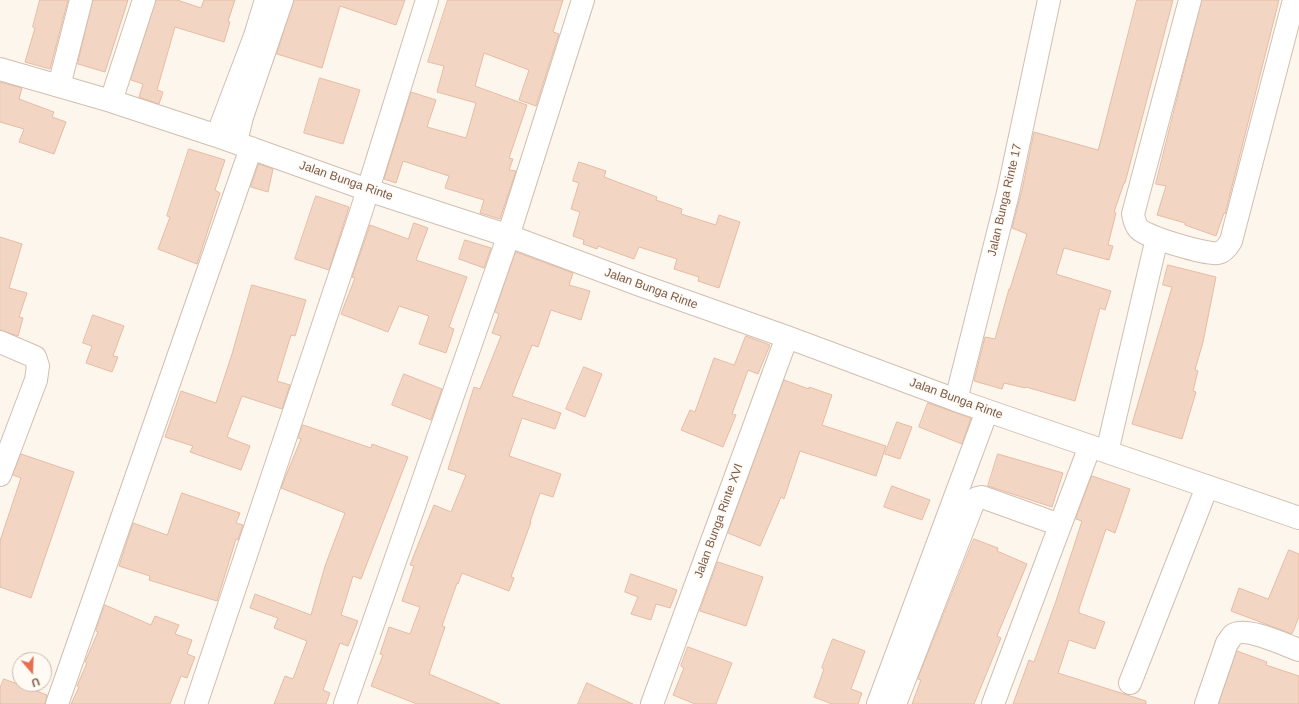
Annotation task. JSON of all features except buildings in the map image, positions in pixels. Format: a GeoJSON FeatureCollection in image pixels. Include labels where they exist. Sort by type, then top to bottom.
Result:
{"type":"FeatureCollection","features":[{"type":"Feature","properties":{"kind":"street"},"geometry":{"type":"LineString","coordinates":[[59,86],[81,0]]}},
{"type":"Feature","properties":{"kind":"street"},"geometry":{"type":"LineString","coordinates":[[111,101],[144,0]]}},
{"type":"Feature","properties":{"kind":"street"},"geometry":{"type":"LineString","coordinates":[[235,142],[254,36],[266,0]]}},
{"type":"Feature","properties":{"kind":"street"},"geometry":{"type":"LineString","coordinates":[[57,704],[242,117],[282,0]]}},
{"type":"Feature","properties":{"kind":"street"},"geometry":{"type":"LineString","coordinates":[[196,704],[368,190],[427,0]]}},
{"type":"Feature","properties":{"kind":"street"},"geometry":{"type":"LineString","coordinates":[[345,704],[509,236],[583,0]]}},
{"type":"Feature","properties":{"kind":"street","name":"Jalan Bunga Rinte 17"},"geometry":{"type":"LineString","coordinates":[[956,400],[1008,193],[1049,0]]}},
{"type":"Feature","properties":{"kind":"street"},"geometry":{"type":"LineString","coordinates":[[1190,0],[1133,214],[1138,228],[1157,238],[1209,254],[1219,253],[1226,248],[1231,241],[1294,0]]}},
{"type":"Feature","properties":{"kind":"street","name":"Jalan Bunga Rinte"},"geometry":{"type":"LineString","coordinates":[[0,69],[111,101],[235,142],[368,190],[509,236],[956,400],[1299,518]]}},
{"type":"Feature","properties":{"kind":"street"},"geometry":{"type":"LineString","coordinates":[[993,704],[1036,593],[1060,525],[1098,449],[1157,238]]}},
{"type":"Feature","properties":{"kind":"street","name":"Jalan Bunga Rinte XVI"},"geometry":{"type":"LineString","coordinates":[[652,704],[787,337]]}},
{"type":"Feature","properties":{"kind":"street"},"geometry":{"type":"LineString","coordinates":[[0,342],[35,357],[38,366],[36,380],[0,474]]}},
{"type":"Feature","properties":{"kind":"street"},"geometry":{"type":"LineString","coordinates":[[878,704],[987,410]]}},
{"type":"Feature","properties":{"kind":"street"},"geometry":{"type":"LineString","coordinates":[[1130,682],[1207,487]]}},
{"type":"Feature","properties":{"kind":"street"},"geometry":{"type":"LineString","coordinates":[[895,704],[977,498],[982,497],[1060,525]]}},
{"type":"Feature","properties":{"kind":"street"},"geometry":{"type":"LineString","coordinates":[[1206,704],[1227,643],[1234,635],[1241,633],[1252,633],[1299,650]]}}]}
